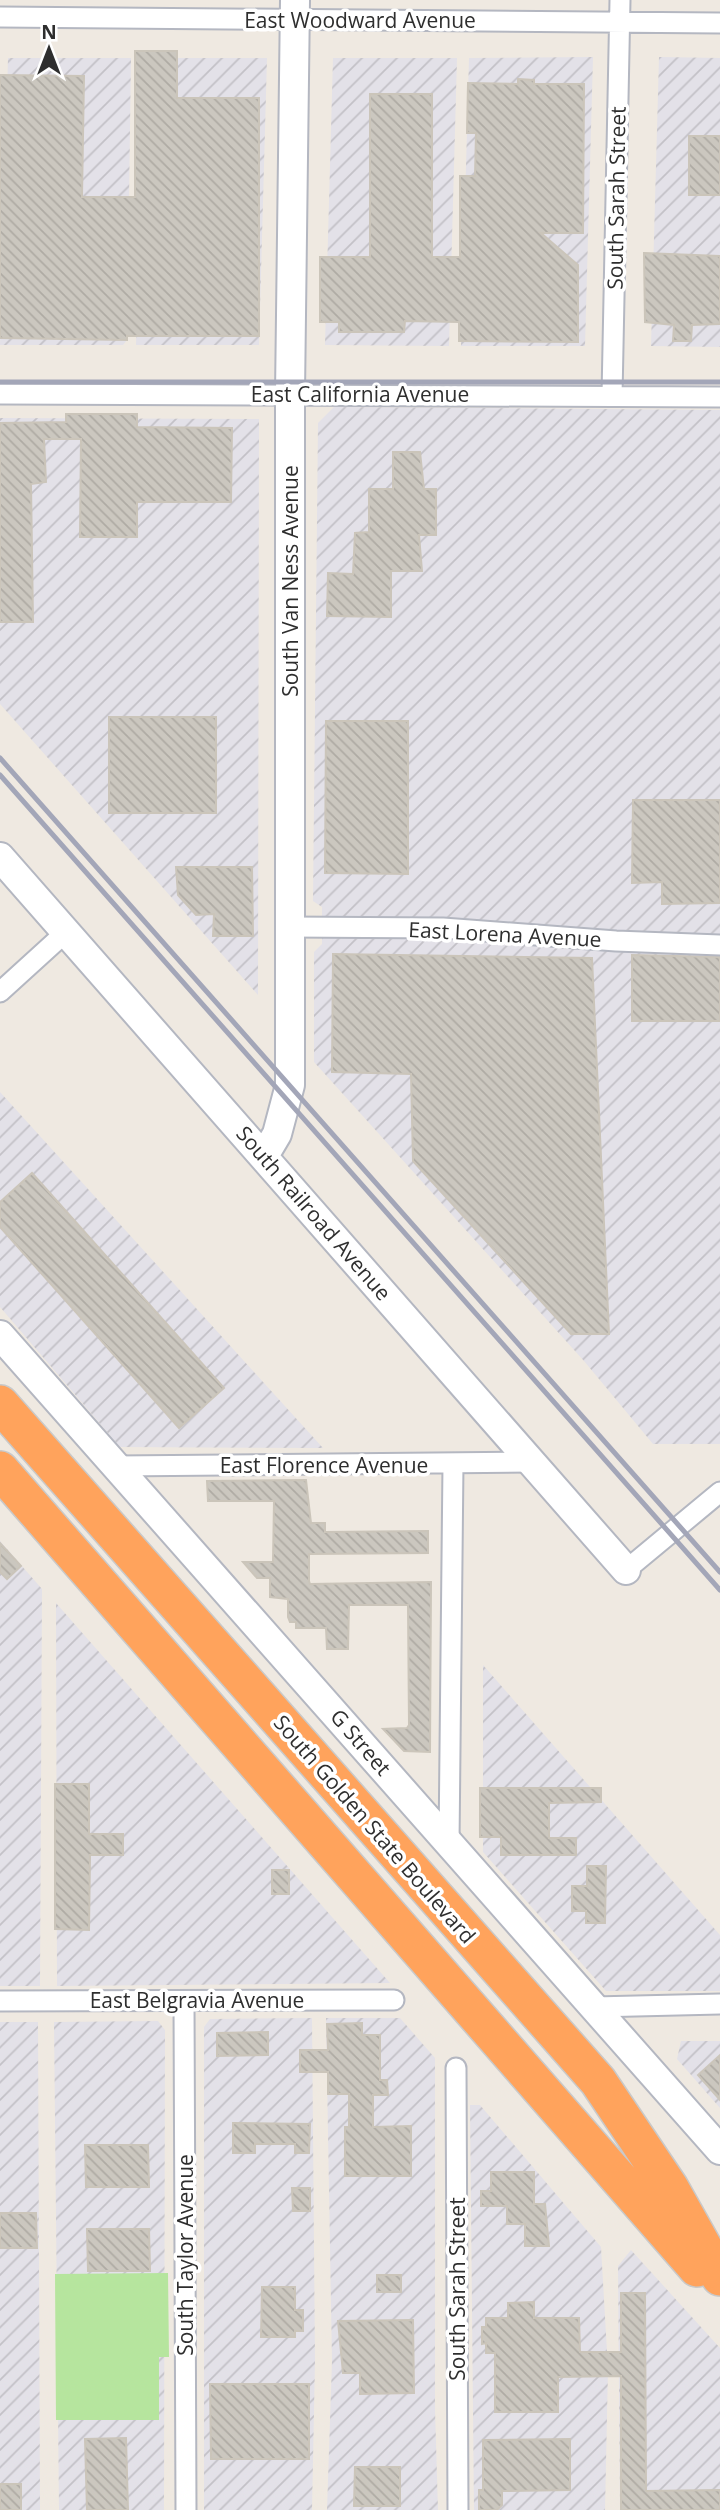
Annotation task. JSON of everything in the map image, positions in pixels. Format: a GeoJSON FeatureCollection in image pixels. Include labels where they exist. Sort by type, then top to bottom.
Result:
{"type":"FeatureCollection","features":[{"type":"Feature","properties":{"kind":"highway","name":"South Golden State Boulevard"},"geometry":{"type":"LineString","coordinates":[[0,1404],[598,2081],[670,2188],[720,2277]]}},
{"type":"Feature","properties":{"kind":"highway","name":"South Golden State Boulevard"},"geometry":{"type":"LineString","coordinates":[[0,1470],[720,2294]]}},
{"type":"Feature","properties":{"kind":"highway"},"geometry":{"type":"LineString","coordinates":[[0,1487],[140,1629]]}},
{"type":"Feature","properties":{"kind":"street","name":"South Sarah Street"},"geometry":{"type":"LineString","coordinates":[[612,396],[620,0]]}},
{"type":"Feature","properties":{"kind":"street","name":"East Woodward Avenue"},"geometry":{"type":"LineString","coordinates":[[0,17],[295,10],[720,23]]}},
{"type":"Feature","properties":{"kind":"street","name":"South Van Ness Avenue"},"geometry":{"type":"LineString","coordinates":[[264,1156],[277,1134],[290,1085],[290,393],[295,10]]}},
{"type":"Feature","properties":{"kind":"street","name":"East California Avenue"},"geometry":{"type":"LineString","coordinates":[[0,394],[290,393],[720,397]]}},
{"type":"Feature","properties":{"kind":"street","name":"South Railroad Avenue"},"geometry":{"type":"LineString","coordinates":[[0,857],[626,1570]]}},
{"type":"Feature","properties":{"kind":"street","name":"East Lorena Avenue"},"geometry":{"type":"LineString","coordinates":[[289,927],[443,928],[617,941],[720,944]]}},
{"type":"Feature","properties":{"kind":"street"},"geometry":{"type":"LineString","coordinates":[[0,992],[66,932]]}},
{"type":"Feature","properties":{"kind":"street","name":"G Street"},"geometry":{"type":"LineString","coordinates":[[0,1335],[720,2150]]}},
{"type":"Feature","properties":{"kind":"street","name":"East Florence Avenue"},"geometry":{"type":"LineString","coordinates":[[116,1466],[532,1462]]}},
{"type":"Feature","properties":{"kind":"street"},"geometry":{"type":"LineString","coordinates":[[449,1843],[453,1464]]}},
{"type":"Feature","properties":{"kind":"street"},"geometry":{"type":"LineString","coordinates":[[626,1570],[720,1492]]}},
{"type":"Feature","properties":{"kind":"street","name":"East Belgravia Avenue"},"geometry":{"type":"LineString","coordinates":[[0,2001],[394,2000]]}},
{"type":"Feature","properties":{"kind":"street","name":"South Taylor Avenue"},"geometry":{"type":"LineString","coordinates":[[184,2001],[186,2510]]}},
{"type":"Feature","properties":{"kind":"street"},"geometry":{"type":"LineString","coordinates":[[594,2007],[720,2004]]}},
{"type":"Feature","properties":{"kind":"street","name":"South Sarah Street"},"geometry":{"type":"LineString","coordinates":[[456,2068],[458,2510]]}},
{"type":"Feature","properties":{"kind":"shaded area"},"geometry":{"type":"Polygon","coordinates":[[[593,57],[585,346],[461,346],[469,58],[593,57]]]}},
{"type":"Feature","properties":{"kind":"shaded area"},"geometry":{"type":"Polygon","coordinates":[[[659,57],[720,58],[720,347],[651,346],[659,57]]]}},
{"type":"Feature","properties":{"kind":"shaded area"},"geometry":{"type":"Polygon","coordinates":[[[8,58],[131,58],[127,340],[123,345],[0,345],[8,58]]]}},
{"type":"Feature","properties":{"kind":"shaded area"},"geometry":{"type":"Polygon","coordinates":[[[144,58],[267,58],[259,345],[136,345],[144,58]]]}},
{"type":"Feature","properties":{"kind":"shaded area"},"geometry":{"type":"Polygon","coordinates":[[[333,58],[457,58],[449,346],[325,345],[333,58]]]}},
{"type":"Feature","properties":{"kind":"shaded area"},"geometry":{"type":"Polygon","coordinates":[[[334,407],[720,410],[720,1444],[653,1444],[584,1361],[314,1062],[314,952],[322,944],[322,907],[313,901],[318,423],[334,407]]]}},
{"type":"Feature","properties":{"kind":"shaded area"},"geometry":{"type":"Polygon","coordinates":[[[0,418],[259,419],[258,995],[0,704],[0,418]]]}},
{"type":"Feature","properties":{"kind":"shaded area"},"geometry":{"type":"Polygon","coordinates":[[[0,1092],[323,1448],[120,1447],[0,1307],[0,1092]]]}},
{"type":"Feature","properties":{"kind":"shaded area"},"geometry":{"type":"Polygon","coordinates":[[[0,1541],[42,1589],[40,1986],[0,1986],[0,1541]]]}},
{"type":"Feature","properties":{"kind":"shaded area"},"geometry":{"type":"Polygon","coordinates":[[[56,1603],[390,1983],[57,1986],[56,1603]]]}},
{"type":"Feature","properties":{"kind":"shaded area"},"geometry":{"type":"Polygon","coordinates":[[[483,1665],[720,1935],[720,1991],[606,1991],[483,1852],[483,1665]]]}},
{"type":"Feature","properties":{"kind":"shaded area"},"geometry":{"type":"Polygon","coordinates":[[[312,2018],[315,2361],[312,2510],[204,2510],[204,2027],[210,2019],[312,2018]]]}},
{"type":"Feature","properties":{"kind":"shaded area"},"geometry":{"type":"Polygon","coordinates":[[[326,2018],[400,2018],[435,2058],[435,2410],[438,2510],[327,2510],[332,2361],[326,2018]]]}},
{"type":"Feature","properties":{"kind":"shaded area"},"geometry":{"type":"Polygon","coordinates":[[[158,2021],[165,2030],[164,2510],[59,2510],[54,2022],[158,2021]]]}},
{"type":"Feature","properties":{"kind":"shaded area"},"geometry":{"type":"Polygon","coordinates":[[[0,2022],[38,2022],[40,2510],[0,2510],[0,2022]]]}},
{"type":"Feature","properties":{"kind":"shaded area"},"geometry":{"type":"Polygon","coordinates":[[[681,2041],[720,2041],[720,2108],[677,2059],[681,2041]]]}},
{"type":"Feature","properties":{"kind":"shaded area"},"geometry":{"type":"Polygon","coordinates":[[[470,2105],[480,2105],[601,2247],[608,2369],[605,2510],[474,2510],[470,2105]]]}},
{"type":"Feature","properties":{"kind":"shaded area"},"geometry":{"type":"Polygon","coordinates":[[[631,2250],[720,2348],[720,2510],[620,2510],[618,2266],[631,2250]]]}},
{"type":"Feature","properties":{"kind":"green space"},"geometry":{"type":"Polygon","coordinates":[[[168,2273],[169,2357],[159,2357],[159,2420],[56,2420],[55,2274],[168,2273]]]}},
{"type":"Feature","properties":{"kind":"building"},"geometry":{"type":"Polygon","coordinates":[[[135,51],[177,51],[177,98],[259,98],[259,336],[127,336],[127,340],[0,338],[0,75],[84,76],[82,197],[135,197],[135,51]]]}},
{"type":"Feature","properties":{"kind":"building"},"geometry":{"type":"Polygon","coordinates":[[[518,79],[534,80],[534,84],[584,84],[583,233],[541,233],[578,265],[578,342],[459,341],[459,322],[405,321],[404,332],[339,332],[339,322],[320,322],[320,257],[370,257],[370,94],[432,94],[432,257],[460,257],[460,176],[475,176],[476,133],[467,133],[468,83],[518,84],[518,79]]]}},
{"type":"Feature","properties":{"kind":"building"},"geometry":{"type":"Polygon","coordinates":[[[689,136],[720,136],[720,195],[689,195],[689,136]]]}},
{"type":"Feature","properties":{"kind":"building"},"geometry":{"type":"Polygon","coordinates":[[[644,253],[720,256],[720,324],[692,325],[691,341],[673,341],[674,325],[645,322],[644,253]]]}},
{"type":"Feature","properties":{"kind":"building"},"geometry":{"type":"Polygon","coordinates":[[[66,414],[137,414],[137,427],[232,428],[231,502],[137,502],[137,537],[80,537],[81,439],[44,439],[46,482],[31,484],[33,622],[0,622],[0,423],[66,422],[66,414]]]}},
{"type":"Feature","properties":{"kind":"building"},"geometry":{"type":"Polygon","coordinates":[[[393,452],[420,452],[424,489],[436,489],[436,535],[419,535],[422,571],[391,571],[391,617],[327,616],[328,573],[353,574],[355,533],[369,532],[369,489],[393,489],[393,452]]]}},
{"type":"Feature","properties":{"kind":"building"},"geometry":{"type":"Polygon","coordinates":[[[109,717],[216,717],[216,813],[109,813],[109,717]]]}},
{"type":"Feature","properties":{"kind":"building"},"geometry":{"type":"Polygon","coordinates":[[[326,721],[408,721],[408,874],[325,873],[326,721]]]}},
{"type":"Feature","properties":{"kind":"building"},"geometry":{"type":"Polygon","coordinates":[[[633,800],[720,800],[720,903],[662,904],[662,882],[632,883],[633,800]]]}},
{"type":"Feature","properties":{"kind":"building"},"geometry":{"type":"Polygon","coordinates":[[[176,867],[252,867],[253,936],[213,936],[214,914],[196,915],[178,895],[176,867]]]}},
{"type":"Feature","properties":{"kind":"building"},"geometry":{"type":"Polygon","coordinates":[[[333,954],[592,958],[609,1334],[571,1334],[413,1161],[411,1074],[332,1072],[333,954]]]}},
{"type":"Feature","properties":{"kind":"building"},"geometry":{"type":"Polygon","coordinates":[[[632,955],[720,957],[720,1021],[632,1021],[632,955]]]}},
{"type":"Feature","properties":{"kind":"building"},"geometry":{"type":"Polygon","coordinates":[[[32,1173],[224,1388],[179,1428],[0,1227],[0,1202],[32,1173]]]}},
{"type":"Feature","properties":{"kind":"building"},"geometry":{"type":"Polygon","coordinates":[[[306,1480],[311,1523],[325,1523],[325,1532],[428,1531],[428,1553],[309,1554],[309,1581],[310,1584],[431,1582],[430,1752],[404,1751],[383,1729],[407,1728],[409,1725],[408,1605],[349,1605],[348,1649],[327,1649],[326,1628],[296,1628],[296,1622],[290,1622],[288,1617],[288,1599],[270,1597],[270,1578],[257,1578],[243,1562],[273,1562],[274,1501],[208,1501],[207,1481],[306,1480]]]}},
{"type":"Feature","properties":{"kind":"building"},"geometry":{"type":"Polygon","coordinates":[[[0,1543],[21,1566],[7,1579],[0,1572],[0,1543]]]}},
{"type":"Feature","properties":{"kind":"building"},"geometry":{"type":"Polygon","coordinates":[[[55,1784],[89,1784],[89,1834],[123,1834],[123,1855],[90,1855],[89,1930],[55,1929],[55,1784]]]}},
{"type":"Feature","properties":{"kind":"building"},"geometry":{"type":"Polygon","coordinates":[[[480,1788],[601,1788],[601,1802],[549,1803],[549,1838],[576,1838],[576,1855],[501,1855],[501,1837],[480,1837],[480,1788]]]}},
{"type":"Feature","properties":{"kind":"building"},"geometry":{"type":"Polygon","coordinates":[[[587,1866],[606,1866],[605,1923],[586,1923],[586,1911],[572,1911],[572,1886],[587,1886],[587,1866]]]}},
{"type":"Feature","properties":{"kind":"building"},"geometry":{"type":"Polygon","coordinates":[[[272,1870],[289,1870],[289,1894],[272,1894],[272,1870]]]}},
{"type":"Feature","properties":{"kind":"building"},"geometry":{"type":"Polygon","coordinates":[[[362,2023],[362,2035],[380,2035],[380,2080],[387,2080],[388,2095],[373,2095],[373,2127],[411,2126],[411,2176],[345,2176],[345,2127],[349,2127],[349,2094],[328,2094],[328,2072],[300,2072],[300,2050],[328,2050],[327,2024],[362,2023]]]}},
{"type":"Feature","properties":{"kind":"building"},"geometry":{"type":"Polygon","coordinates":[[[268,2032],[268,2055],[217,2056],[217,2033],[268,2032]]]}},
{"type":"Feature","properties":{"kind":"building"},"geometry":{"type":"Polygon","coordinates":[[[720,2055],[720,2100],[698,2075],[720,2055]]]}},
{"type":"Feature","properties":{"kind":"building"},"geometry":{"type":"Polygon","coordinates":[[[233,2123],[310,2124],[309,2153],[295,2153],[295,2144],[255,2144],[255,2153],[233,2153],[233,2123]]]}},
{"type":"Feature","properties":{"kind":"building"},"geometry":{"type":"Polygon","coordinates":[[[85,2145],[148,2145],[149,2187],[86,2187],[85,2145]]]}},
{"type":"Feature","properties":{"kind":"building"},"geometry":{"type":"Polygon","coordinates":[[[491,2172],[534,2172],[534,2204],[545,2204],[549,2246],[525,2246],[525,2224],[507,2224],[507,2206],[481,2206],[481,2191],[491,2191],[491,2172]]]}},
{"type":"Feature","properties":{"kind":"building"},"geometry":{"type":"Polygon","coordinates":[[[292,2188],[310,2188],[310,2211],[293,2211],[292,2188]]]}},
{"type":"Feature","properties":{"kind":"building"},"geometry":{"type":"Polygon","coordinates":[[[0,2213],[36,2213],[37,2248],[0,2248],[0,2213]]]}},
{"type":"Feature","properties":{"kind":"building"},"geometry":{"type":"Polygon","coordinates":[[[87,2229],[149,2229],[150,2271],[88,2271],[87,2229]]]}},
{"type":"Feature","properties":{"kind":"building"},"geometry":{"type":"Polygon","coordinates":[[[377,2275],[401,2275],[401,2292],[377,2292],[377,2275]]]}},
{"type":"Feature","properties":{"kind":"building"},"geometry":{"type":"Polygon","coordinates":[[[262,2287],[295,2287],[295,2310],[303,2310],[303,2331],[295,2331],[295,2337],[261,2337],[262,2287]]]}},
{"type":"Feature","properties":{"kind":"building"},"geometry":{"type":"Polygon","coordinates":[[[621,2293],[645,2293],[646,2491],[720,2490],[720,2510],[621,2510],[621,2376],[558,2377],[558,2412],[495,2412],[495,2353],[486,2353],[486,2343],[482,2344],[482,2327],[486,2327],[486,2318],[508,2318],[508,2303],[534,2302],[534,2318],[579,2318],[580,2352],[621,2352],[621,2293]]]}},
{"type":"Feature","properties":{"kind":"building"},"geometry":{"type":"Polygon","coordinates":[[[413,2320],[414,2393],[360,2394],[360,2373],[343,2373],[338,2321],[413,2320]]]}},
{"type":"Feature","properties":{"kind":"building"},"geometry":{"type":"Polygon","coordinates":[[[210,2384],[309,2384],[309,2459],[211,2459],[210,2384]]]}},
{"type":"Feature","properties":{"kind":"building"},"geometry":{"type":"Polygon","coordinates":[[[126,2438],[128,2510],[87,2510],[85,2439],[126,2438]]]}},
{"type":"Feature","properties":{"kind":"building"},"geometry":{"type":"Polygon","coordinates":[[[570,2439],[570,2490],[502,2491],[502,2505],[497,2510],[479,2510],[479,2490],[483,2490],[483,2440],[570,2439]]]}},
{"type":"Feature","properties":{"kind":"building"},"geometry":{"type":"Polygon","coordinates":[[[355,2467],[400,2467],[400,2506],[354,2506],[355,2467]]]}},
{"type":"Feature","properties":{"kind":"building"},"geometry":{"type":"Polygon","coordinates":[[[0,2484],[21,2484],[21,2510],[0,2510],[0,2484]]]}},
{"type":"Feature","properties":{"kind":"railway"},"geometry":{"type":"LineString","coordinates":[[0,382],[720,382]]}},
{"type":"Feature","properties":{"kind":"railway"},"geometry":{"type":"LineString","coordinates":[[0,758],[720,1572]]}},
{"type":"Feature","properties":{"kind":"railway"},"geometry":{"type":"LineString","coordinates":[[0,775],[720,1590]]}}]}
